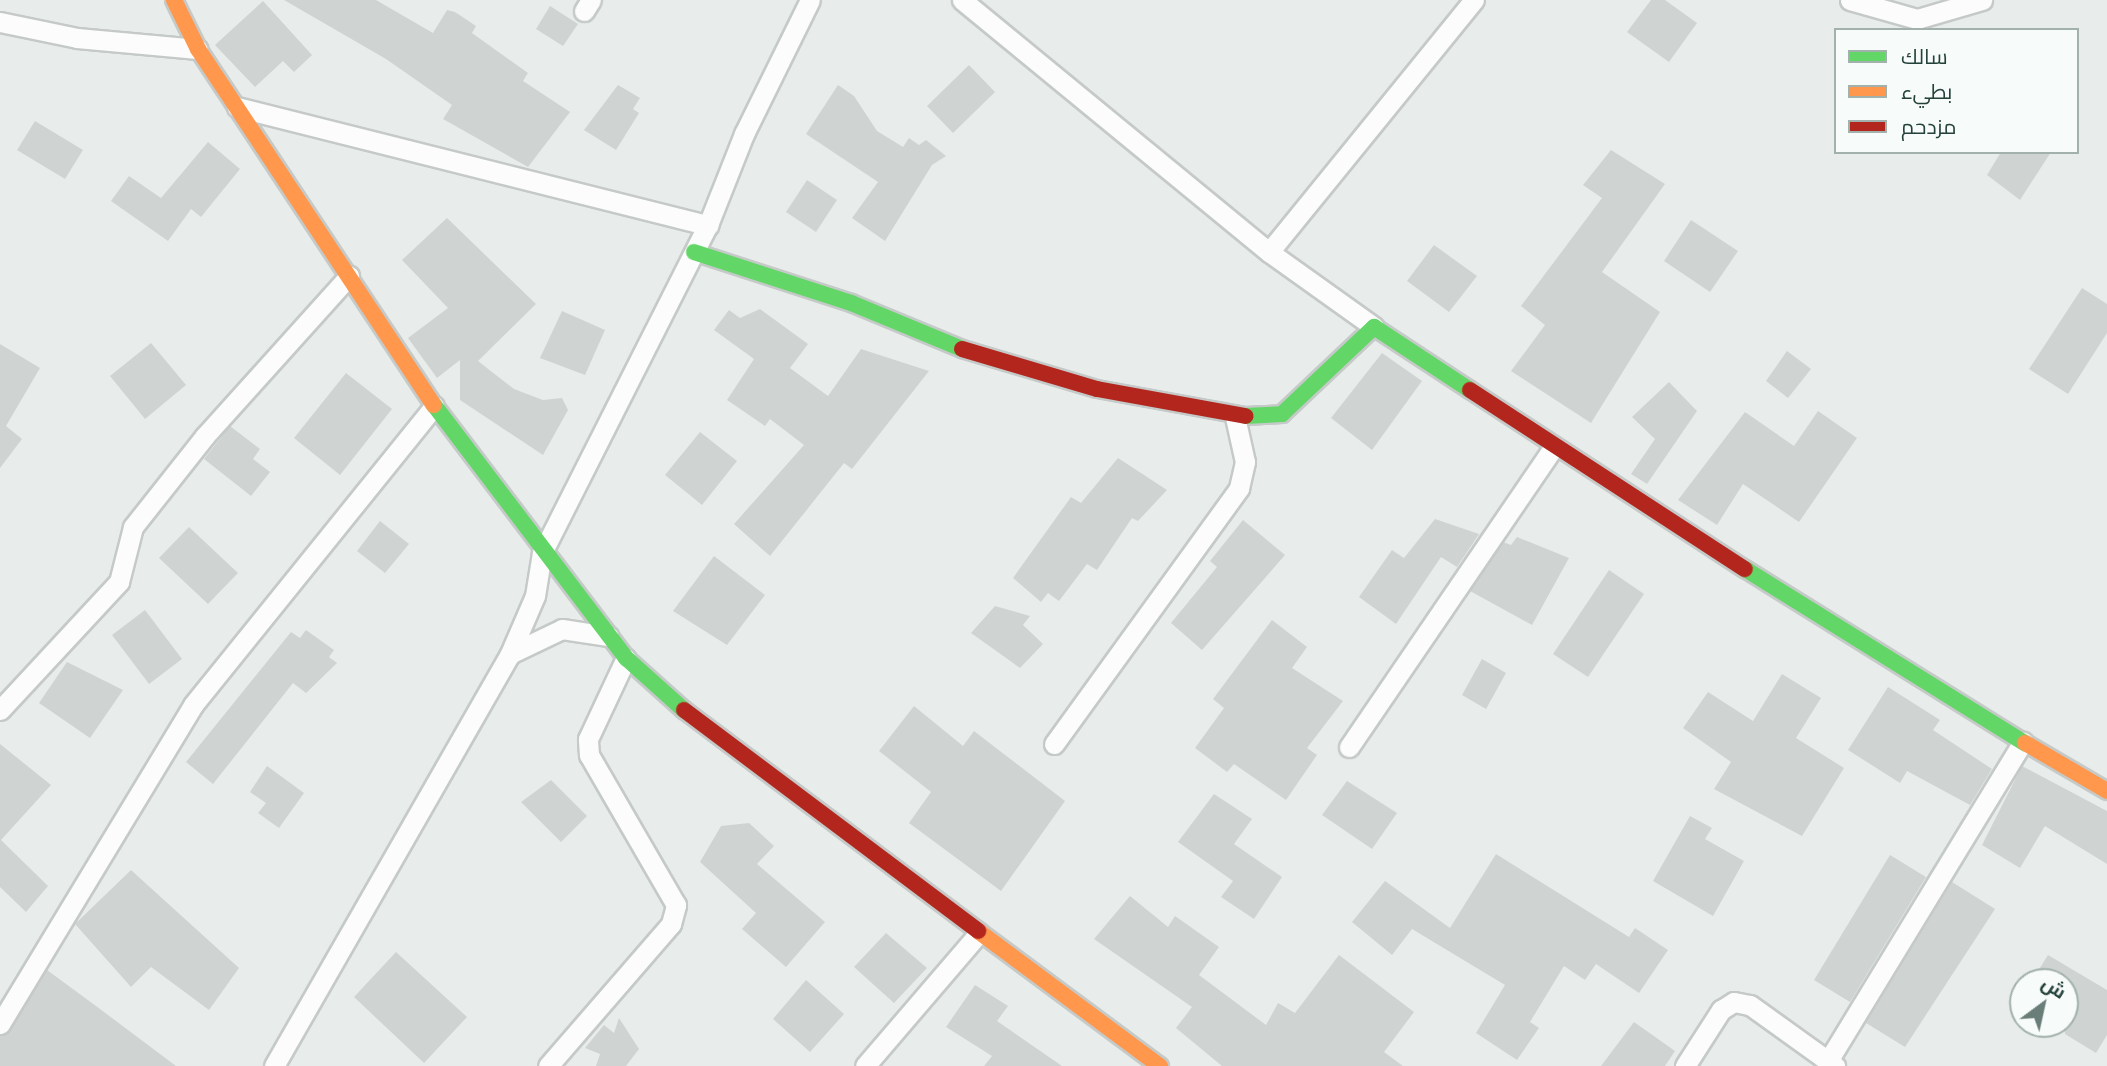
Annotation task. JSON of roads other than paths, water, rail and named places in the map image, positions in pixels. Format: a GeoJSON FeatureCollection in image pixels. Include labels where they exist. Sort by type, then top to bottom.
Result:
{"type":"FeatureCollection","features":[{"type":"Feature","properties":{"kind":"street"},"geometry":{"type":"LineString","coordinates":[[174,0],[198,49],[434,405],[542,553],[626,658],[688,714],[1160,1066]]}},
{"type":"Feature","properties":{"kind":"street"},"geometry":{"type":"LineString","coordinates":[[274,1066],[509,656],[535,596],[542,553],[708,225],[744,134],[810,0]]}},
{"type":"Feature","properties":{"kind":"street"},"geometry":{"type":"LineString","coordinates":[[962,0],[1269,252],[1374,327],[1553,448],[2023,742],[2107,791]]}},
{"type":"Feature","properties":{"kind":"street"},"geometry":{"type":"LineString","coordinates":[[1269,252],[1474,0]]}},
{"type":"Feature","properties":{"kind":"street"},"geometry":{"type":"LineString","coordinates":[[1850,0],[1917,19],[1982,0]]}},
{"type":"Feature","properties":{"kind":"street"},"geometry":{"type":"LineString","coordinates":[[0,22],[77,38],[198,49]]}},
{"type":"Feature","properties":{"kind":"street"},"geometry":{"type":"LineString","coordinates":[[237,107],[708,225]]}},
{"type":"Feature","properties":{"kind":"street"},"geometry":{"type":"LineString","coordinates":[[694,252],[851,303],[953,346],[1097,389],[1235,417],[1282,415],[1374,327]]}},
{"type":"Feature","properties":{"kind":"street"},"geometry":{"type":"LineString","coordinates":[[0,710],[119,582],[133,527],[204,437],[349,276]]}},
{"type":"Feature","properties":{"kind":"street"},"geometry":{"type":"LineString","coordinates":[[0,1024],[193,705],[434,405]]}},
{"type":"Feature","properties":{"kind":"street"},"geometry":{"type":"LineString","coordinates":[[1054,744],[1240,488],[1245,462],[1235,417]]}},
{"type":"Feature","properties":{"kind":"street"},"geometry":{"type":"LineString","coordinates":[[1349,747],[1553,448]]}},
{"type":"Feature","properties":{"kind":"street"},"geometry":{"type":"LineString","coordinates":[[509,656],[532,639],[562,629],[608,636]]}},
{"type":"Feature","properties":{"kind":"street"},"geometry":{"type":"LineString","coordinates":[[548,1066],[671,924],[676,905],[589,755],[588,739],[626,658]]}},
{"type":"Feature","properties":{"kind":"street"},"geometry":{"type":"LineString","coordinates":[[1685,1066],[1721,1010],[1734,1002],[1749,1005],[1832,1064],[2023,742]]}},
{"type":"Feature","properties":{"kind":"street"},"geometry":{"type":"LineString","coordinates":[[865,1066],[979,933]]}}]}
